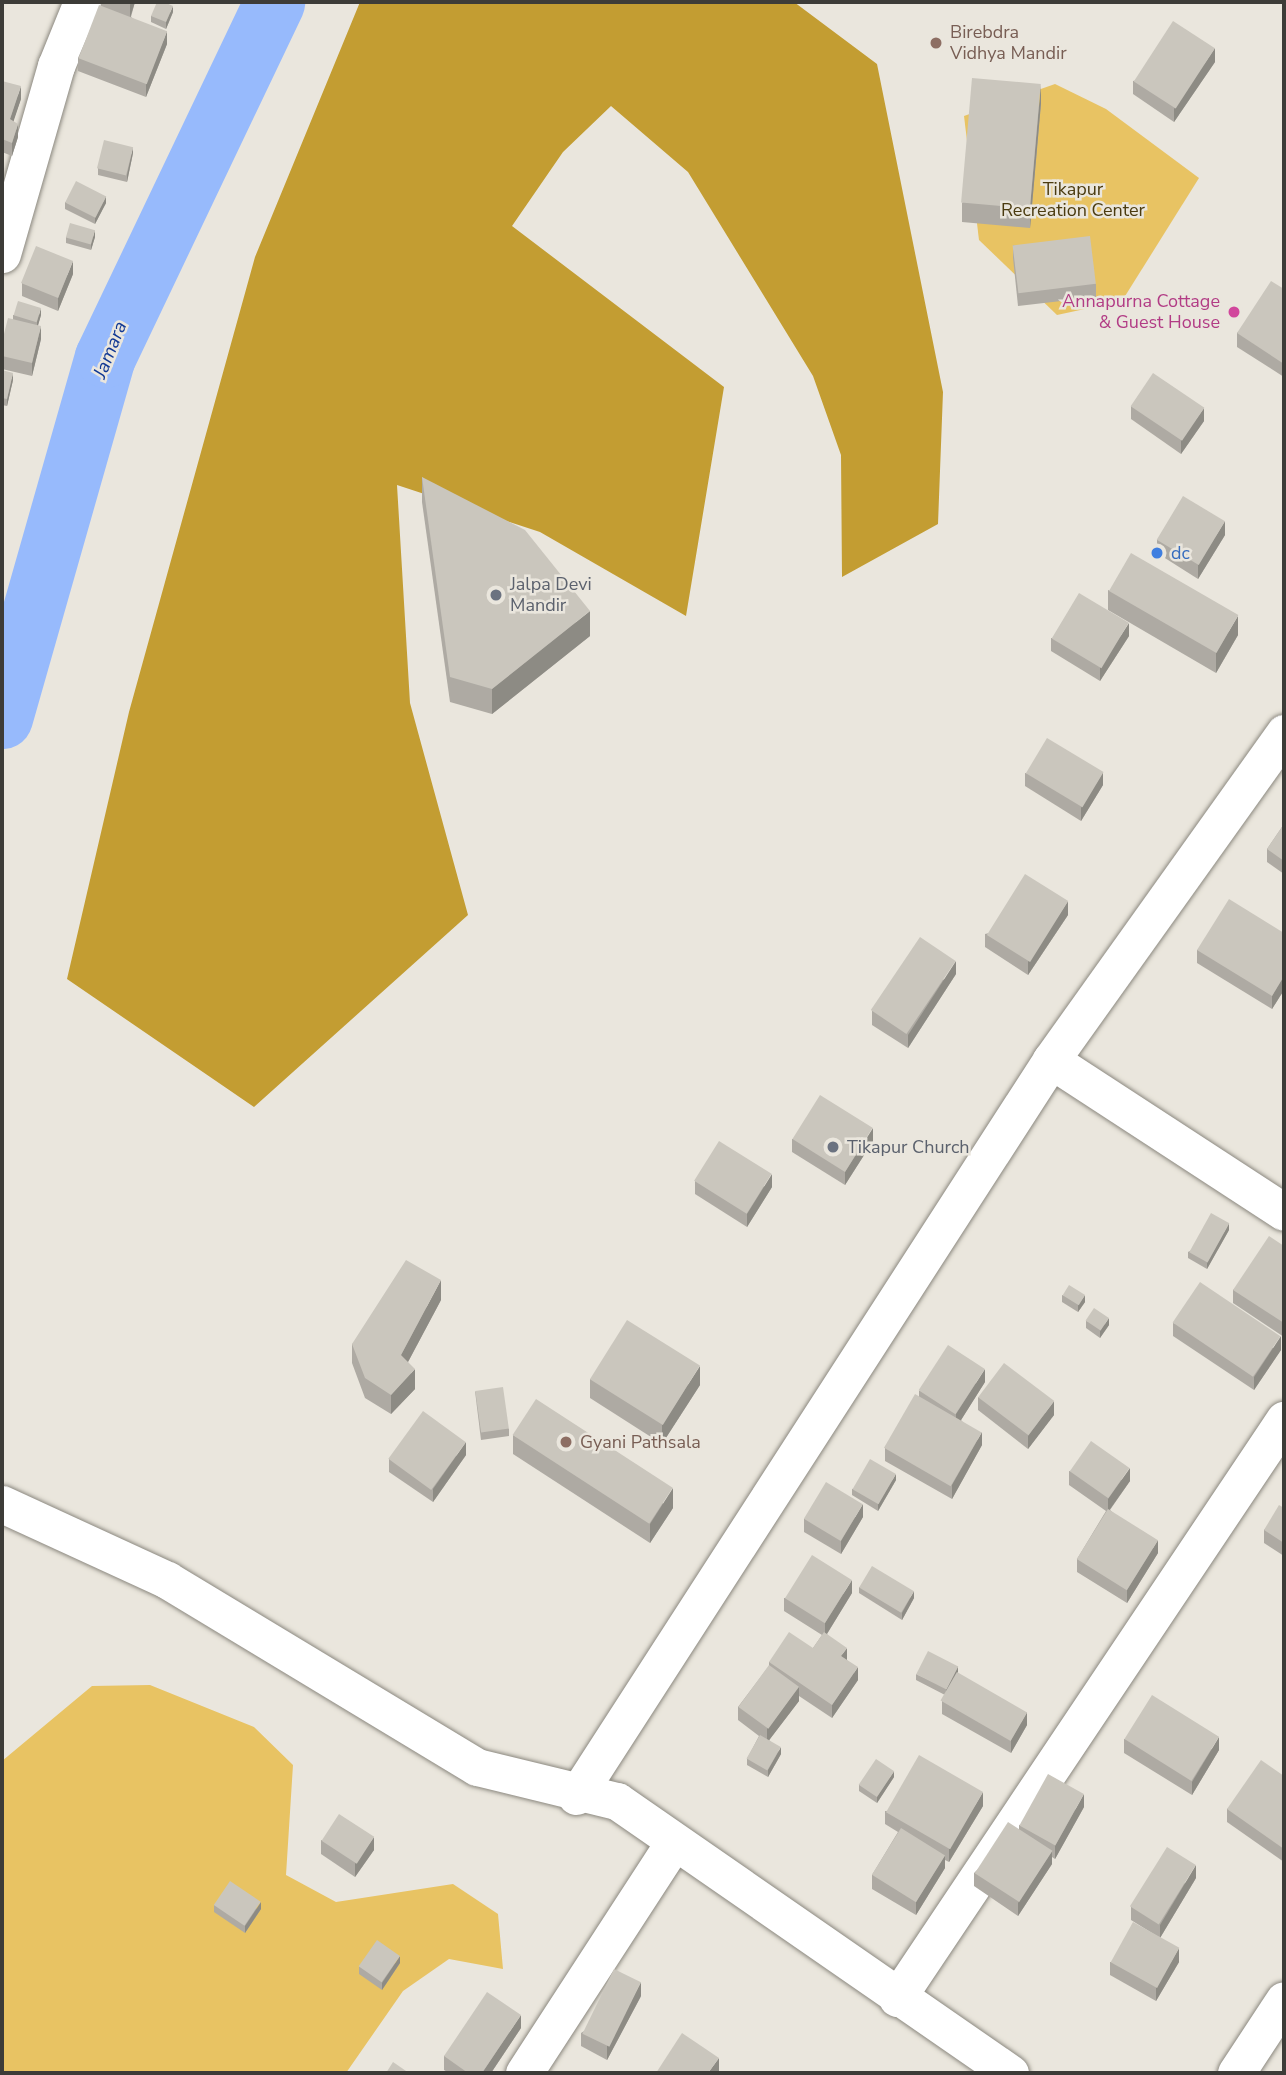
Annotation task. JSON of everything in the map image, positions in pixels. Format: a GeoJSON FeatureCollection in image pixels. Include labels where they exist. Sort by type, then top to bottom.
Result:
{"type":"FeatureCollection","features":[{"type":"Feature","properties":{"kind":"street"},"geometry":{"type":"LineString","coordinates":[[2,254],[56,66],[82,2]]}},
{"type":"Feature","properties":{"kind":"street"},"geometry":{"type":"LineString","coordinates":[[576,1796],[1051,1060],[1284,733]]}},
{"type":"Feature","properties":{"kind":"street"},"geometry":{"type":"LineString","coordinates":[[1051,1060],[1284,1212]]}},
{"type":"Feature","properties":{"kind":"street"},"geometry":{"type":"LineString","coordinates":[[897,1998],[1284,1420]]}},
{"type":"Feature","properties":{"kind":"street"},"geometry":{"type":"LineString","coordinates":[[2,1504],[167,1580],[477,1767],[576,1796],[617,1801],[897,1998],[1010,2073]]}},
{"type":"Feature","properties":{"kind":"street"},"geometry":{"type":"LineString","coordinates":[[524,2073],[674,1842]]}},
{"type":"Feature","properties":{"kind":"street"},"geometry":{"type":"LineString","coordinates":[[1236,2073],[1284,2000]]}},
{"type":"Feature","properties":{"kind":"green space","name":"Tikapur Recreation Center"},"geometry":{"type":"Polygon","coordinates":[[[1055,84],[1106,109],[1199,178],[1122,301],[1057,315],[979,240],[964,116],[1055,84]]]}},
{"type":"Feature","properties":{"kind":"green space"},"geometry":{"type":"Polygon","coordinates":[[[150,1685],[254,1727],[293,1765],[286,1875],[336,1902],[453,1884],[498,1914],[503,1969],[449,1959],[403,1991],[346,2073],[2,2073],[2,1761],[92,1686],[150,1685]]]}},
{"type":"Feature","properties":{"kind":"shaded area"},"geometry":{"type":"Polygon","coordinates":[[[360,2],[794,2],[877,64],[943,392],[938,524],[842,577],[841,455],[813,376],[688,172],[611,106],[563,152],[512,226],[724,387],[686,616],[540,532],[397,485],[410,703],[468,915],[254,1107],[67,979],[129,712],[255,257],[360,2]]]}},
{"type":"Feature","properties":{"kind":"building"},"geometry":{"type":"Polygon","coordinates":[[[157,2],[173,6],[166,22],[151,16],[157,2]]]}},
{"type":"Feature","properties":{"kind":"building"},"geometry":{"type":"Polygon","coordinates":[[[99,5],[167,31],[147,84],[79,58],[99,5]]]}},
{"type":"Feature","properties":{"kind":"building"},"geometry":{"type":"Polygon","coordinates":[[[1173,21],[1215,48],[1176,109],[1134,81],[1173,21]]]}},
{"type":"Feature","properties":{"kind":"building"},"geometry":{"type":"Polygon","coordinates":[[[972,78],[1041,84],[1030,209],[961,203],[972,78]]]}},
{"type":"Feature","properties":{"kind":"building"},"geometry":{"type":"Polygon","coordinates":[[[2,81],[21,86],[10,119],[18,124],[12,143],[2,139],[2,81]]]}},
{"type":"Feature","properties":{"kind":"building"},"geometry":{"type":"Polygon","coordinates":[[[104,140],[133,147],[126,175],[97,168],[104,140]]]}},
{"type":"Feature","properties":{"kind":"building"},"geometry":{"type":"Polygon","coordinates":[[[76,181],[106,196],[95,218],[65,202],[76,181]]]}},
{"type":"Feature","properties":{"kind":"building"},"geometry":{"type":"Polygon","coordinates":[[[70,223],[95,230],[91,245],[66,237],[70,223]]]}},
{"type":"Feature","properties":{"kind":"building"},"geometry":{"type":"Polygon","coordinates":[[[1090,236],[1096,284],[1018,293],[1013,246],[1090,236]]]}},
{"type":"Feature","properties":{"kind":"building"},"geometry":{"type":"Polygon","coordinates":[[[36,246],[73,261],[58,298],[21,283],[36,246]]]}},
{"type":"Feature","properties":{"kind":"building"},"geometry":{"type":"Polygon","coordinates":[[[1271,281],[1284,289],[1284,364],[1237,333],[1271,281]]]}},
{"type":"Feature","properties":{"kind":"building"},"geometry":{"type":"Polygon","coordinates":[[[18,301],[41,308],[37,322],[14,315],[18,301]]]}},
{"type":"Feature","properties":{"kind":"building"},"geometry":{"type":"Polygon","coordinates":[[[8,318],[41,326],[32,363],[2,356],[2,342],[8,318]]]}},
{"type":"Feature","properties":{"kind":"building"},"geometry":{"type":"Polygon","coordinates":[[[2,370],[13,373],[7,399],[2,398],[2,370]]]}},
{"type":"Feature","properties":{"kind":"building"},"geometry":{"type":"Polygon","coordinates":[[[1153,373],[1204,408],[1182,441],[1131,406],[1153,373]]]}},
{"type":"Feature","properties":{"kind":"building","name":"Jalpa Devi Mandir"},"geometry":{"type":"Polygon","coordinates":[[[422,477],[525,530],[590,611],[492,689],[450,677],[422,477]]]}},
{"type":"Feature","properties":{"kind":"building"},"geometry":{"type":"Polygon","coordinates":[[[1183,496],[1225,521],[1199,565],[1157,540],[1183,496]]]}},
{"type":"Feature","properties":{"kind":"building"},"geometry":{"type":"Polygon","coordinates":[[[1131,553],[1238,615],[1216,653],[1109,591],[1131,553]]]}},
{"type":"Feature","properties":{"kind":"building"},"geometry":{"type":"Polygon","coordinates":[[[1079,593],[1129,623],[1101,668],[1052,638],[1079,593]]]}},
{"type":"Feature","properties":{"kind":"building"},"geometry":{"type":"Polygon","coordinates":[[[1047,738],[1104,772],[1082,807],[1026,773],[1047,738]]]}},
{"type":"Feature","properties":{"kind":"building"},"geometry":{"type":"Polygon","coordinates":[[[1284,824],[1284,861],[1267,849],[1284,824]]]}},
{"type":"Feature","properties":{"kind":"building"},"geometry":{"type":"Polygon","coordinates":[[[1025,874],[1068,901],[1030,962],[987,935],[1025,874]]]}},
{"type":"Feature","properties":{"kind":"building"},"geometry":{"type":"Polygon","coordinates":[[[1229,899],[1284,933],[1284,976],[1272,996],[1197,950],[1229,899]]]}},
{"type":"Feature","properties":{"kind":"building"},"geometry":{"type":"Polygon","coordinates":[[[920,937],[956,961],[906,1034],[871,1010],[920,937]]]}},
{"type":"Feature","properties":{"kind":"building","name":"Tikapur Church"},"geometry":{"type":"Polygon","coordinates":[[[820,1095],[873,1128],[845,1172],[792,1139],[820,1095]]]}},
{"type":"Feature","properties":{"kind":"building"},"geometry":{"type":"Polygon","coordinates":[[[719,1141],[772,1174],[747,1214],[694,1181],[719,1141]]]}},
{"type":"Feature","properties":{"kind":"building"},"geometry":{"type":"Polygon","coordinates":[[[1211,1213],[1229,1223],[1208,1263],[1189,1252],[1211,1213]]]}},
{"type":"Feature","properties":{"kind":"building"},"geometry":{"type":"Polygon","coordinates":[[[1269,1236],[1284,1246],[1284,1323],[1233,1290],[1269,1236]]]}},
{"type":"Feature","properties":{"kind":"building"},"geometry":{"type":"Polygon","coordinates":[[[406,1260],[441,1280],[401,1355],[415,1369],[391,1395],[365,1378],[352,1344],[406,1260]]]}},
{"type":"Feature","properties":{"kind":"building"},"geometry":{"type":"Polygon","coordinates":[[[1200,1282],[1280,1336],[1253,1377],[1173,1323],[1200,1282]]]}},
{"type":"Feature","properties":{"kind":"building"},"geometry":{"type":"Polygon","coordinates":[[[1069,1285],[1085,1295],[1079,1305],[1063,1295],[1069,1285]]]}},
{"type":"Feature","properties":{"kind":"building"},"geometry":{"type":"Polygon","coordinates":[[[1094,1308],[1109,1318],[1101,1331],[1086,1320],[1094,1308]]]}},
{"type":"Feature","properties":{"kind":"building"},"geometry":{"type":"Polygon","coordinates":[[[627,1320],[700,1366],[663,1425],[590,1379],[627,1320]]]}},
{"type":"Feature","properties":{"kind":"building"},"geometry":{"type":"Polygon","coordinates":[[[948,1345],[985,1369],[955,1414],[919,1390],[948,1345]]]}},
{"type":"Feature","properties":{"kind":"building"},"geometry":{"type":"Polygon","coordinates":[[[1004,1363],[1054,1401],[1028,1435],[978,1397],[1004,1363]]]}},
{"type":"Feature","properties":{"kind":"building"},"geometry":{"type":"Polygon","coordinates":[[[503,1387],[509,1429],[481,1432],[475,1391],[503,1387]]]}},
{"type":"Feature","properties":{"kind":"building"},"geometry":{"type":"Polygon","coordinates":[[[915,1394],[982,1432],[951,1486],[884,1448],[915,1394]]]}},
{"type":"Feature","properties":{"kind":"building"},"geometry":{"type":"Polygon","coordinates":[[[536,1399],[673,1488],[649,1524],[513,1435],[536,1399]]]}},
{"type":"Feature","properties":{"kind":"building"},"geometry":{"type":"Polygon","coordinates":[[[423,1411],[466,1442],[431,1490],[388,1459],[423,1411]]]}},
{"type":"Feature","properties":{"kind":"building"},"geometry":{"type":"Polygon","coordinates":[[[1091,1441],[1130,1468],[1108,1498],[1070,1471],[1091,1441]]]}},
{"type":"Feature","properties":{"kind":"building"},"geometry":{"type":"Polygon","coordinates":[[[870,1459],[896,1474],[878,1504],[852,1489],[870,1459]]]}},
{"type":"Feature","properties":{"kind":"building"},"geometry":{"type":"Polygon","coordinates":[[[826,1482],[863,1504],[841,1541],[804,1519],[826,1482]]]}},
{"type":"Feature","properties":{"kind":"building"},"geometry":{"type":"Polygon","coordinates":[[[1279,1505],[1284,1508],[1284,1543],[1264,1530],[1279,1505]]]}},
{"type":"Feature","properties":{"kind":"building"},"geometry":{"type":"Polygon","coordinates":[[[1108,1509],[1158,1540],[1127,1590],[1077,1559],[1108,1509]]]}},
{"type":"Feature","properties":{"kind":"building"},"geometry":{"type":"Polygon","coordinates":[[[812,1555],[852,1580],[825,1623],[785,1598],[812,1555]]]}},
{"type":"Feature","properties":{"kind":"building"},"geometry":{"type":"Polygon","coordinates":[[[872,1566],[914,1591],[901,1613],[859,1587],[872,1566]]]}},
{"type":"Feature","properties":{"kind":"building"},"geometry":{"type":"Polygon","coordinates":[[[789,1632],[813,1648],[824,1632],[847,1648],[841,1656],[858,1667],[832,1705],[769,1662],[789,1632]]]}},
{"type":"Feature","properties":{"kind":"building"},"geometry":{"type":"Polygon","coordinates":[[[928,1651],[958,1666],[946,1690],[916,1674],[928,1651]]]}},
{"type":"Feature","properties":{"kind":"building"},"geometry":{"type":"Polygon","coordinates":[[[769,1665],[799,1687],[768,1729],[738,1707],[769,1665]]]}},
{"type":"Feature","properties":{"kind":"building"},"geometry":{"type":"Polygon","coordinates":[[[957,1672],[1027,1712],[1011,1741],[940,1701],[957,1672]]]}},
{"type":"Feature","properties":{"kind":"building"},"geometry":{"type":"Polygon","coordinates":[[[1152,1695],[1219,1737],[1191,1781],[1124,1739],[1152,1695]]]}},
{"type":"Feature","properties":{"kind":"building"},"geometry":{"type":"Polygon","coordinates":[[[760,1735],[781,1747],[767,1770],[746,1758],[760,1735]]]}},
{"type":"Feature","properties":{"kind":"building"},"geometry":{"type":"Polygon","coordinates":[[[919,1755],[983,1792],[950,1849],[886,1812],[919,1755]]]}},
{"type":"Feature","properties":{"kind":"building"},"geometry":{"type":"Polygon","coordinates":[[[876,1759],[894,1771],[877,1797],[859,1785],[876,1759]]]}},
{"type":"Feature","properties":{"kind":"building"},"geometry":{"type":"Polygon","coordinates":[[[1261,1760],[1284,1776],[1284,1849],[1227,1809],[1261,1760]]]}},
{"type":"Feature","properties":{"kind":"building"},"geometry":{"type":"Polygon","coordinates":[[[1048,1774],[1084,1794],[1055,1845],[1019,1826],[1048,1774]]]}},
{"type":"Feature","properties":{"kind":"building"},"geometry":{"type":"Polygon","coordinates":[[[339,1814],[374,1837],[357,1864],[322,1841],[339,1814]]]}},
{"type":"Feature","properties":{"kind":"building"},"geometry":{"type":"Polygon","coordinates":[[[1008,1822],[1052,1851],[1019,1902],[975,1873],[1008,1822]]]}},
{"type":"Feature","properties":{"kind":"building"},"geometry":{"type":"Polygon","coordinates":[[[901,1828],[945,1856],[916,1902],[872,1875],[901,1828]]]}},
{"type":"Feature","properties":{"kind":"building"},"geometry":{"type":"Polygon","coordinates":[[[1167,1847],[1196,1865],[1159,1924],[1130,1906],[1167,1847]]]}},
{"type":"Feature","properties":{"kind":"building"},"geometry":{"type":"Polygon","coordinates":[[[230,1881],[261,1902],[244,1926],[214,1905],[230,1881]]]}},
{"type":"Feature","properties":{"kind":"building"},"geometry":{"type":"Polygon","coordinates":[[[1133,1922],[1179,1948],[1157,1988],[1111,1962],[1133,1922]]]}},
{"type":"Feature","properties":{"kind":"building"},"geometry":{"type":"Polygon","coordinates":[[[377,1940],[400,1956],[382,1982],[359,1966],[377,1940]]]}},
{"type":"Feature","properties":{"kind":"building"},"geometry":{"type":"Polygon","coordinates":[[[614,1969],[641,1982],[609,2047],[582,2034],[614,1969]]]}},
{"type":"Feature","properties":{"kind":"building"},"geometry":{"type":"Polygon","coordinates":[[[487,1992],[521,2015],[482,2073],[468,2073],[444,2056],[487,1992]]]}},
{"type":"Feature","properties":{"kind":"building"},"geometry":{"type":"Polygon","coordinates":[[[682,2033],[719,2058],[708,2073],[656,2073],[682,2033]]]}},
{"type":"Feature","properties":{"kind":"building"},"geometry":{"type":"Polygon","coordinates":[[[393,2062],[409,2073],[386,2073],[393,2062]]]}},
{"type":"Feature","properties":{"kind":"waterway","name":"Jamara"},"geometry":{"type":"LineString","coordinates":[[2,718],[105,357],[274,2]]}},
{"type":"Feature","properties":{"kind":"place","name":"Birebdra Vidhya Mandir"},"geometry":{"type":"Point","coordinates":[936,43]}},
{"type":"Feature","properties":{"kind":"place","name":"Annapurna Cottage & Guest House"},"geometry":{"type":"Point","coordinates":[1234,312]}},
{"type":"Feature","properties":{"kind":"place","name":"dc"},"geometry":{"type":"Point","coordinates":[1157,553]}},
{"type":"Feature","properties":{"kind":"place","name":"Jalpa Devi Mandir"},"geometry":{"type":"Point","coordinates":[496,595]}},
{"type":"Feature","properties":{"kind":"place","name":"Tikapur Church"},"geometry":{"type":"Point","coordinates":[833,1147]}},
{"type":"Feature","properties":{"kind":"place","name":"Gyani Pathsala"},"geometry":{"type":"Point","coordinates":[566,1442]}}]}
